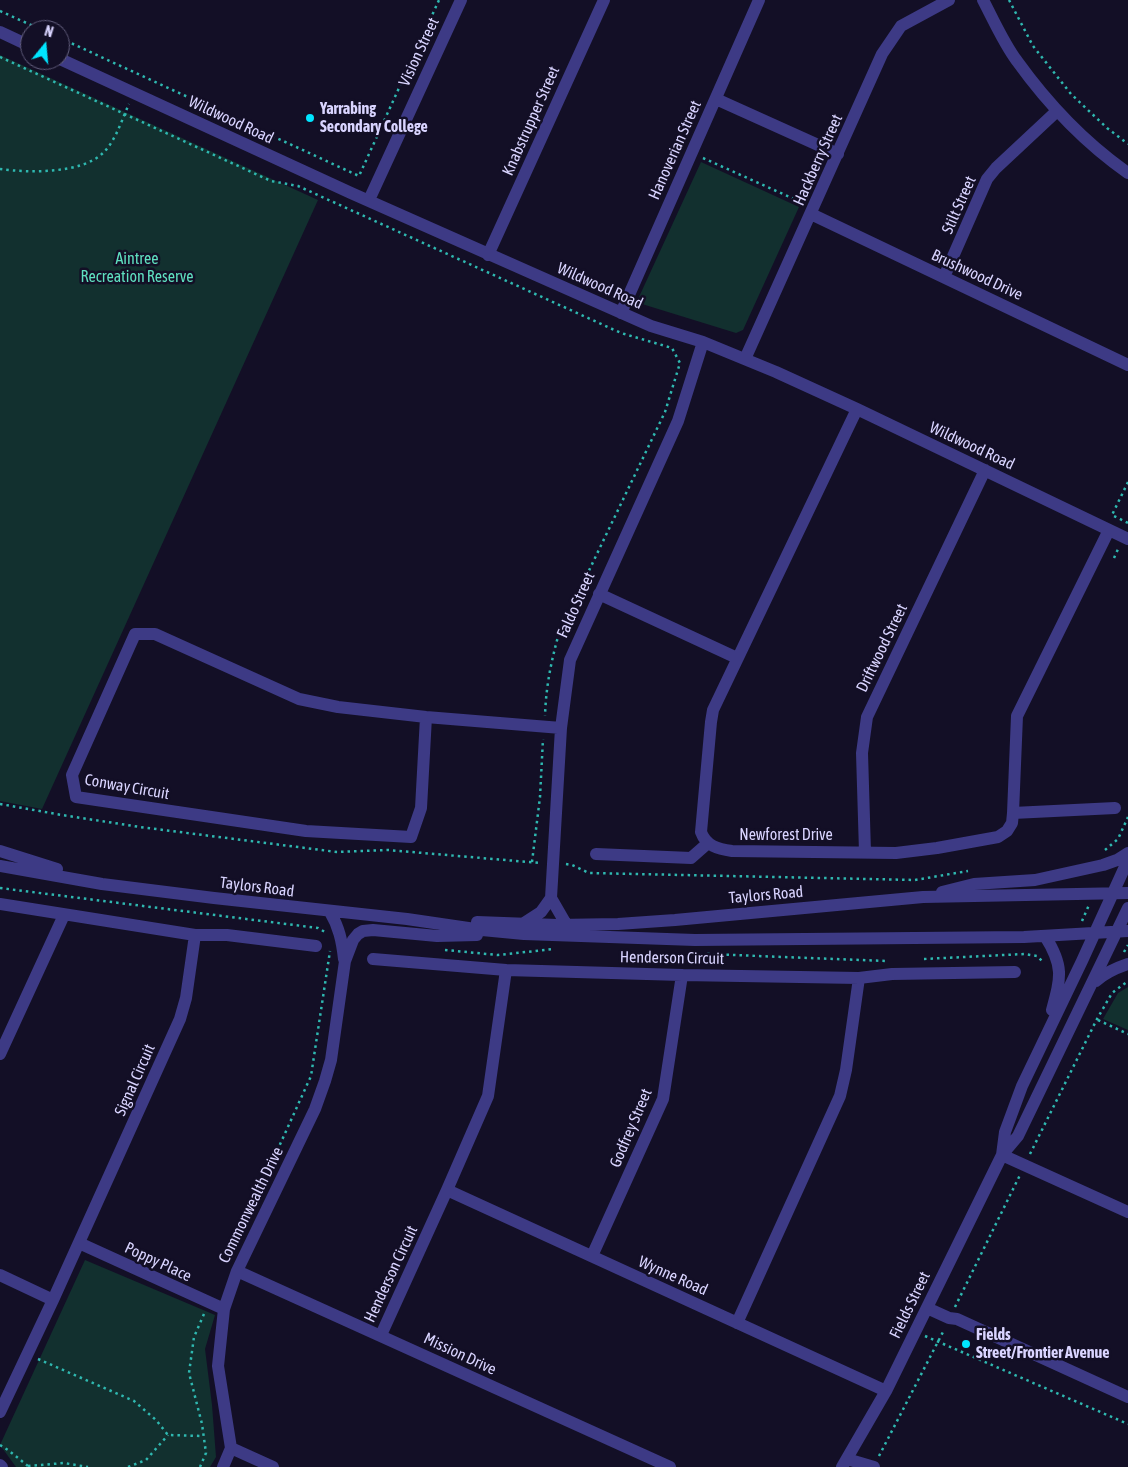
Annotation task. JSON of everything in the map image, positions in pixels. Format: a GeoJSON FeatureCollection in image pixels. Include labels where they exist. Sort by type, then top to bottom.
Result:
{"type":"FeatureCollection","features":[{"type":"Feature","properties":{"kind":"street","name":"Vision Street"},"geometry":{"type":"LineString","coordinates":[[369,200],[461,0]]}},
{"type":"Feature","properties":{"kind":"street","name":"Knabstrupper Street"},"geometry":{"type":"LineString","coordinates":[[488,255],[604,0]]}},
{"type":"Feature","properties":{"kind":"street","name":"Hanoverian Street"},"geometry":{"type":"LineString","coordinates":[[621,313],[759,0]]}},
{"type":"Feature","properties":{"kind":"street","name":"Hackberry Street"},"geometry":{"type":"LineString","coordinates":[[745,359],[882,54],[900,26],[949,0]]}},
{"type":"Feature","properties":{"kind":"street"},"geometry":{"type":"LineString","coordinates":[[983,0],[1016,60],[1057,111],[1108,159],[1128,173]]}},
{"type":"Feature","properties":{"kind":"street"},"geometry":{"type":"LineString","coordinates":[[0,32],[20,41]]}},
{"type":"Feature","properties":{"kind":"street","name":"Wildwood Road"},"geometry":{"type":"LineString","coordinates":[[70,64],[488,255],[651,326],[703,342],[745,359],[857,409],[1128,539]]}},
{"type":"Feature","properties":{"kind":"street"},"geometry":{"type":"LineString","coordinates":[[716,99],[838,154]]}},
{"type":"Feature","properties":{"kind":"street","name":"Stilt Street"},"geometry":{"type":"LineString","coordinates":[[944,278],[987,179],[996,168],[1057,111]]}},
{"type":"Feature","properties":{"kind":"street","name":"Brushwood Drive"},"geometry":{"type":"LineString","coordinates":[[811,214],[1128,365]]}},
{"type":"Feature","properties":{"kind":"street","name":"Faldo Street"},"geometry":{"type":"LineString","coordinates":[[551,898],[561,728],[570,660],[678,421],[703,342]]}},
{"type":"Feature","properties":{"kind":"street"},"geometry":{"type":"LineString","coordinates":[[596,854],[692,858],[708,843],[703,838],[701,832],[713,710],[857,409]]}},
{"type":"Feature","properties":{"kind":"street","name":"Driftwood Street"},"geometry":{"type":"LineString","coordinates":[[865,852],[862,753],[867,716],[985,470]]}},
{"type":"Feature","properties":{"kind":"street","name":"Newforest Drive"},"geometry":{"type":"LineString","coordinates":[[708,843],[721,850],[732,851],[896,853],[998,837],[1007,831],[1012,822],[1013,813],[1017,716],[1109,530]]}},
{"type":"Feature","properties":{"kind":"street"},"geometry":{"type":"LineString","coordinates":[[599,594],[737,658]]}},
{"type":"Feature","properties":{"kind":"street","name":"Conway Circuit"},"geometry":{"type":"LineString","coordinates":[[426,718],[421,808],[411,836],[306,831],[76,797],[72,775],[135,634],[155,634],[299,699],[338,707],[426,718],[561,728]]}},
{"type":"Feature","properties":{"kind":"street"},"geometry":{"type":"LineString","coordinates":[[1013,813],[1115,808]]}},
{"type":"Feature","properties":{"kind":"street","name":"Taylors Road"},"geometry":{"type":"LineString","coordinates":[[0,851],[102,884]]}},
{"type":"Feature","properties":{"kind":"street"},"geometry":{"type":"LineString","coordinates":[[923,898],[974,884],[1035,880],[1103,865],[1117,860],[1128,853]]}},
{"type":"Feature","properties":{"kind":"street","name":"Fields Street"},"geometry":{"type":"LineString","coordinates":[[1002,1155],[1005,1132],[1022,1086],[1128,860]]}},
{"type":"Feature","properties":{"kind":"street","name":"Taylors Road"},"geometry":{"type":"LineString","coordinates":[[0,866],[102,884],[330,912],[524,929],[695,940],[1045,936],[1123,932]]}},
{"type":"Feature","properties":{"kind":"street","name":"Taylors Road"},"geometry":{"type":"LineString","coordinates":[[524,929],[566,924],[618,924],[675,920],[923,898],[1128,893]]}},
{"type":"Feature","properties":{"kind":"street"},"geometry":{"type":"LineString","coordinates":[[524,929],[541,912],[551,898],[566,924]]}},
{"type":"Feature","properties":{"kind":"street"},"geometry":{"type":"LineString","coordinates":[[0,904],[195,935],[227,935],[316,946]]}},
{"type":"Feature","properties":{"kind":"street","name":"Fields Street"},"geometry":{"type":"LineString","coordinates":[[845,1463],[886,1390],[1002,1155],[1018,1136],[1092,985],[1123,932],[1128,908]]}},
{"type":"Feature","properties":{"kind":"street","name":"Commonwealth Drive"},"geometry":{"type":"LineString","coordinates":[[330,912],[339,928],[345,961]]}},
{"type":"Feature","properties":{"kind":"street"},"geometry":{"type":"LineString","coordinates":[[0,1054],[64,915]]}},
{"type":"Feature","properties":{"kind":"street","name":"Commonwealth Drive"},"geometry":{"type":"LineString","coordinates":[[224,1467],[231,1448],[218,1366],[224,1309],[236,1271],[315,1109],[325,1081],[345,961],[353,940],[364,931],[374,930],[437,936],[524,929]]}},
{"type":"Feature","properties":{"kind":"street","name":"Signal Circuit"},"geometry":{"type":"LineString","coordinates":[[0,1412],[180,1020],[186,998],[195,935]]}},
{"type":"Feature","properties":{"kind":"street"},"geometry":{"type":"LineString","coordinates":[[1044,1042],[1059,984],[1058,962],[1054,950],[1045,936]]}},
{"type":"Feature","properties":{"kind":"street"},"geometry":{"type":"LineString","coordinates":[[373,958],[506,970]]}},
{"type":"Feature","properties":{"kind":"street"},"geometry":{"type":"LineString","coordinates":[[1092,985],[1103,975],[1117,968],[1126,958]]}},
{"type":"Feature","properties":{"kind":"street","name":"Henderson Circuit"},"geometry":{"type":"LineString","coordinates":[[381,1335],[488,1096],[506,970],[859,978],[892,974],[1015,972]]}},
{"type":"Feature","properties":{"kind":"street","name":"Godfrey Street"},"geometry":{"type":"LineString","coordinates":[[592,1256],[663,1099],[682,975]]}},
{"type":"Feature","properties":{"kind":"street"},"geometry":{"type":"LineString","coordinates":[[737,1322],[840,1096],[846,1070],[859,978]]}},
{"type":"Feature","properties":{"kind":"street"},"geometry":{"type":"LineString","coordinates":[[1002,1155],[1128,1212]]}},
{"type":"Feature","properties":{"kind":"street","name":"Wynne Road"},"geometry":{"type":"LineString","coordinates":[[447,1190],[886,1390]]}},
{"type":"Feature","properties":{"kind":"street","name":"Poppy Place"},"geometry":{"type":"LineString","coordinates":[[79,1243],[224,1309]]}},
{"type":"Feature","properties":{"kind":"street","name":"Mission Drive"},"geometry":{"type":"LineString","coordinates":[[236,1271],[670,1467]]}},
{"type":"Feature","properties":{"kind":"street"},"geometry":{"type":"LineString","coordinates":[[0,1276],[53,1300]]}},
{"type":"Feature","properties":{"kind":"street"},"geometry":{"type":"LineString","coordinates":[[927,1308],[949,1318],[957,1319],[1128,1397]]}},
{"type":"Feature","properties":{"kind":"street"},"geometry":{"type":"LineString","coordinates":[[231,1448],[273,1467]]}},
{"type":"Feature","properties":{"kind":"street"},"geometry":{"type":"LineString","coordinates":[[845,1463],[874,1467]]}},
{"type":"Feature","properties":{"kind":"path"},"geometry":{"type":"LineString","coordinates":[[70,43],[359,176],[439,0]]}},
{"type":"Feature","properties":{"kind":"path"},"geometry":{"type":"LineString","coordinates":[[1009,0],[1033,46],[1071,94],[1107,128],[1128,144]]}},
{"type":"Feature","properties":{"kind":"path"},"geometry":{"type":"LineString","coordinates":[[0,11],[20,20]]}},
{"type":"Feature","properties":{"kind":"path"},"geometry":{"type":"LineString","coordinates":[[0,57],[270,181],[298,186],[621,333],[672,348],[680,363],[665,412],[559,634],[550,662],[546,692],[540,797],[532,862]]}},
{"type":"Feature","properties":{"kind":"path"},"geometry":{"type":"LineString","coordinates":[[0,169],[58,170],[80,167],[95,160],[112,142],[134,93]]}},
{"type":"Feature","properties":{"kind":"path"},"geometry":{"type":"LineString","coordinates":[[691,153],[803,203],[811,214]]}},
{"type":"Feature","properties":{"kind":"path"},"geometry":{"type":"LineString","coordinates":[[1128,482],[1112,515],[1128,523]]}},
{"type":"Feature","properties":{"kind":"path"},"geometry":{"type":"LineString","coordinates":[[0,804],[140,827],[337,852],[388,850],[572,865],[589,873],[915,880],[974,871]]}},
{"type":"Feature","properties":{"kind":"path"},"geometry":{"type":"LineString","coordinates":[[1105,850],[1118,839],[1128,817]]}},
{"type":"Feature","properties":{"kind":"path"},"geometry":{"type":"LineString","coordinates":[[1076,935],[1094,894]]}},
{"type":"Feature","properties":{"kind":"path"},"geometry":{"type":"LineString","coordinates":[[1126,958],[1128,945]]}},
{"type":"Feature","properties":{"kind":"path"},"geometry":{"type":"LineString","coordinates":[[874,1467],[938,1342],[1097,1019],[1112,993],[1128,981]]}},
{"type":"Feature","properties":{"kind":"path"},"geometry":{"type":"LineString","coordinates":[[1097,1019],[1128,1034]]}},
{"type":"Feature","properties":{"kind":"path"},"geometry":{"type":"LineString","coordinates":[[915,1332],[1128,1424]]}},
{"type":"Feature","properties":{"kind":"path"},"geometry":{"type":"LineString","coordinates":[[27,1354],[134,1401],[156,1420],[168,1435],[203,1436]]}},
{"type":"Feature","properties":{"kind":"path"},"geometry":{"type":"LineString","coordinates":[[128,1467],[146,1460],[168,1435]]}},
{"type":"Feature","properties":{"kind":"path"},"geometry":{"type":"LineString","coordinates":[[0,1445],[28,1466],[64,1463],[88,1467]]}},
{"type":"Feature","properties":{"kind":"green space","name":"Aintree Recreation Reserve"},"geometry":{"type":"Polygon","coordinates":[[[0,55],[20,64],[20,70],[33,70],[318,200],[42,809],[0,801],[0,55]]]}},
{"type":"Feature","properties":{"kind":"green space"},"geometry":{"type":"Polygon","coordinates":[[[701,162],[799,207],[743,330],[736,333],[642,304],[639,297],[701,162]]]}},
{"type":"Feature","properties":{"kind":"green space"},"geometry":{"type":"Polygon","coordinates":[[[1128,987],[1128,1030],[1103,1019],[1118,993],[1128,987]]]}},
{"type":"Feature","properties":{"kind":"green space"},"geometry":{"type":"Polygon","coordinates":[[[85,1260],[215,1315],[205,1349],[216,1457],[210,1467],[16,1467],[0,1445],[85,1260]]]}},
{"type":"Feature","properties":{"kind":"place","name":"Yarrabing Secondary College"},"geometry":{"type":"Point","coordinates":[310,118]}},
{"type":"Feature","properties":{"kind":"place","name":"Fields Street/Frontier Avenue"},"geometry":{"type":"Point","coordinates":[966,1344]}}]}
